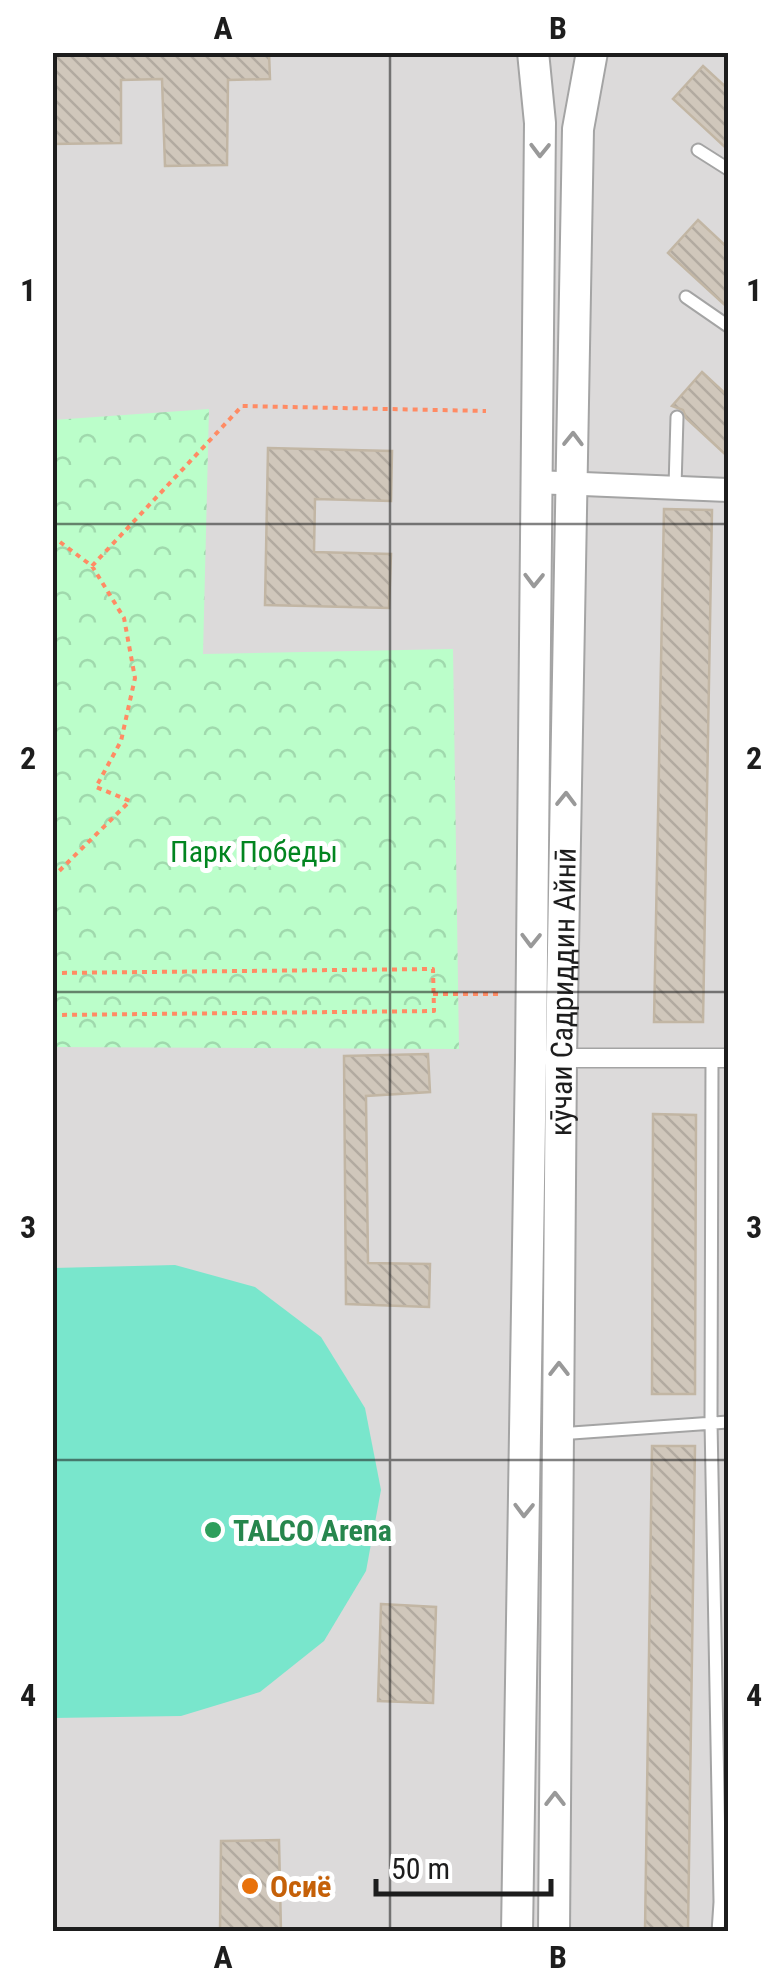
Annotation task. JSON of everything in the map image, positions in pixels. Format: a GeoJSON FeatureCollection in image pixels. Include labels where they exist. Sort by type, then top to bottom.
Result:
{"type":"FeatureCollection","features":[{"type":"Feature","properties":{"kind":"street","name":"кӯчаи Садриддин Айнӣ"},"geometry":{"type":"LineString","coordinates":[[533,52],[540,123],[530,994],[546,1058],[558,1434],[554,1932]]}},
{"type":"Feature","properties":{"kind":"street","name":"кӯчаи Садриддин Айнӣ"},"geometry":{"type":"LineString","coordinates":[[517,1932],[546,1058],[572,482],[578,129],[592,52]]}},
{"type":"Feature","properties":{"kind":"street"},"geometry":{"type":"LineString","coordinates":[[535,482],[728,490]]}},
{"type":"Feature","properties":{"kind":"street"},"geometry":{"type":"LineString","coordinates":[[546,1058],[720,1058]]}},
{"type":"Feature","properties":{"kind":"lane"},"geometry":{"type":"LineString","coordinates":[[698,150],[728,169]]}},
{"type":"Feature","properties":{"kind":"lane"},"geometry":{"type":"LineString","coordinates":[[686,297],[728,326]]}},
{"type":"Feature","properties":{"kind":"lane"},"geometry":{"type":"LineString","coordinates":[[675,487],[676,417]]}},
{"type":"Feature","properties":{"kind":"lane"},"geometry":{"type":"LineString","coordinates":[[718,1932],[724,1902],[711,1422],[720,1058]]}},
{"type":"Feature","properties":{"kind":"lane"},"geometry":{"type":"LineString","coordinates":[[558,1434],[728,1422]]}},
{"type":"Feature","properties":{"kind":"path"},"geometry":{"type":"LineString","coordinates":[[92,566],[242,406],[486,411]]}},
{"type":"Feature","properties":{"kind":"path"},"geometry":{"type":"LineString","coordinates":[[52,536],[92,566],[124,618],[135,678],[121,741],[96,787],[130,801],[52,878]]}},
{"type":"Feature","properties":{"kind":"path"},"geometry":{"type":"LineString","coordinates":[[52,973],[433,968],[434,1010],[52,1014]]}},
{"type":"Feature","properties":{"kind":"path"},"geometry":{"type":"LineString","coordinates":[[433,994],[530,994]]}},
{"type":"Feature","properties":{"kind":"shaded area"},"geometry":{"type":"Polygon","coordinates":[[[52,53],[728,53],[728,1931],[53,1931],[52,53]]]}},
{"type":"Feature","properties":{"kind":"green space","name":"Парк Победы"},"geometry":{"type":"Polygon","coordinates":[[[209,409],[203,654],[453,649],[459,1049],[53,1047],[53,420],[209,409]]]}},
{"type":"Feature","properties":{"kind":"green space","name":"TALCO Arena"},"geometry":{"type":"Polygon","coordinates":[[[175,1265],[255,1287],[321,1337],[365,1408],[381,1490],[366,1571],[324,1641],[260,1692],[181,1716],[53,1718],[53,1268],[175,1265]]]}},
{"type":"Feature","properties":{"kind":"building"},"geometry":{"type":"Polygon","coordinates":[[[52,52],[269,52],[270,79],[228,80],[227,165],[165,166],[162,79],[121,80],[121,143],[52,144],[52,52]]]}},
{"type":"Feature","properties":{"kind":"building"},"geometry":{"type":"Polygon","coordinates":[[[703,66],[728,89],[728,150],[673,99],[703,66]]]}},
{"type":"Feature","properties":{"kind":"building"},"geometry":{"type":"Polygon","coordinates":[[[698,220],[728,248],[728,308],[668,253],[698,220]]]}},
{"type":"Feature","properties":{"kind":"building"},"geometry":{"type":"Polygon","coordinates":[[[702,372],[728,396],[728,457],[686,418],[683,410],[672,406],[702,372]]]}},
{"type":"Feature","properties":{"kind":"building"},"geometry":{"type":"Polygon","coordinates":[[[268,448],[392,451],[391,501],[315,499],[314,552],[391,554],[389,608],[265,605],[268,448]]]}},
{"type":"Feature","properties":{"kind":"building"},"geometry":{"type":"Polygon","coordinates":[[[664,509],[712,510],[703,1022],[654,1022],[664,509]]]}},
{"type":"Feature","properties":{"kind":"building"},"geometry":{"type":"Polygon","coordinates":[[[428,1054],[430,1092],[366,1096],[368,1263],[430,1264],[429,1307],[346,1304],[344,1056],[428,1054]]]}},
{"type":"Feature","properties":{"kind":"building"},"geometry":{"type":"Polygon","coordinates":[[[653,1114],[696,1115],[695,1394],[652,1394],[653,1114]]]}},
{"type":"Feature","properties":{"kind":"building"},"geometry":{"type":"Polygon","coordinates":[[[652,1446],[695,1446],[688,1932],[645,1932],[652,1446]]]}},
{"type":"Feature","properties":{"kind":"building"},"geometry":{"type":"Polygon","coordinates":[[[381,1604],[436,1607],[433,1703],[378,1701],[381,1604]]]}},
{"type":"Feature","properties":{"kind":"building","name":"Осиё"},"geometry":{"type":"Polygon","coordinates":[[[279,1840],[281,1932],[220,1932],[221,1841],[279,1840]]]}},
{"type":"Feature","properties":{"kind":"place","name":"TALCO Arena"},"geometry":{"type":"Point","coordinates":[213,1530]}},
{"type":"Feature","properties":{"kind":"place","name":"Осиё"},"geometry":{"type":"Point","coordinates":[250,1886]}}]}
